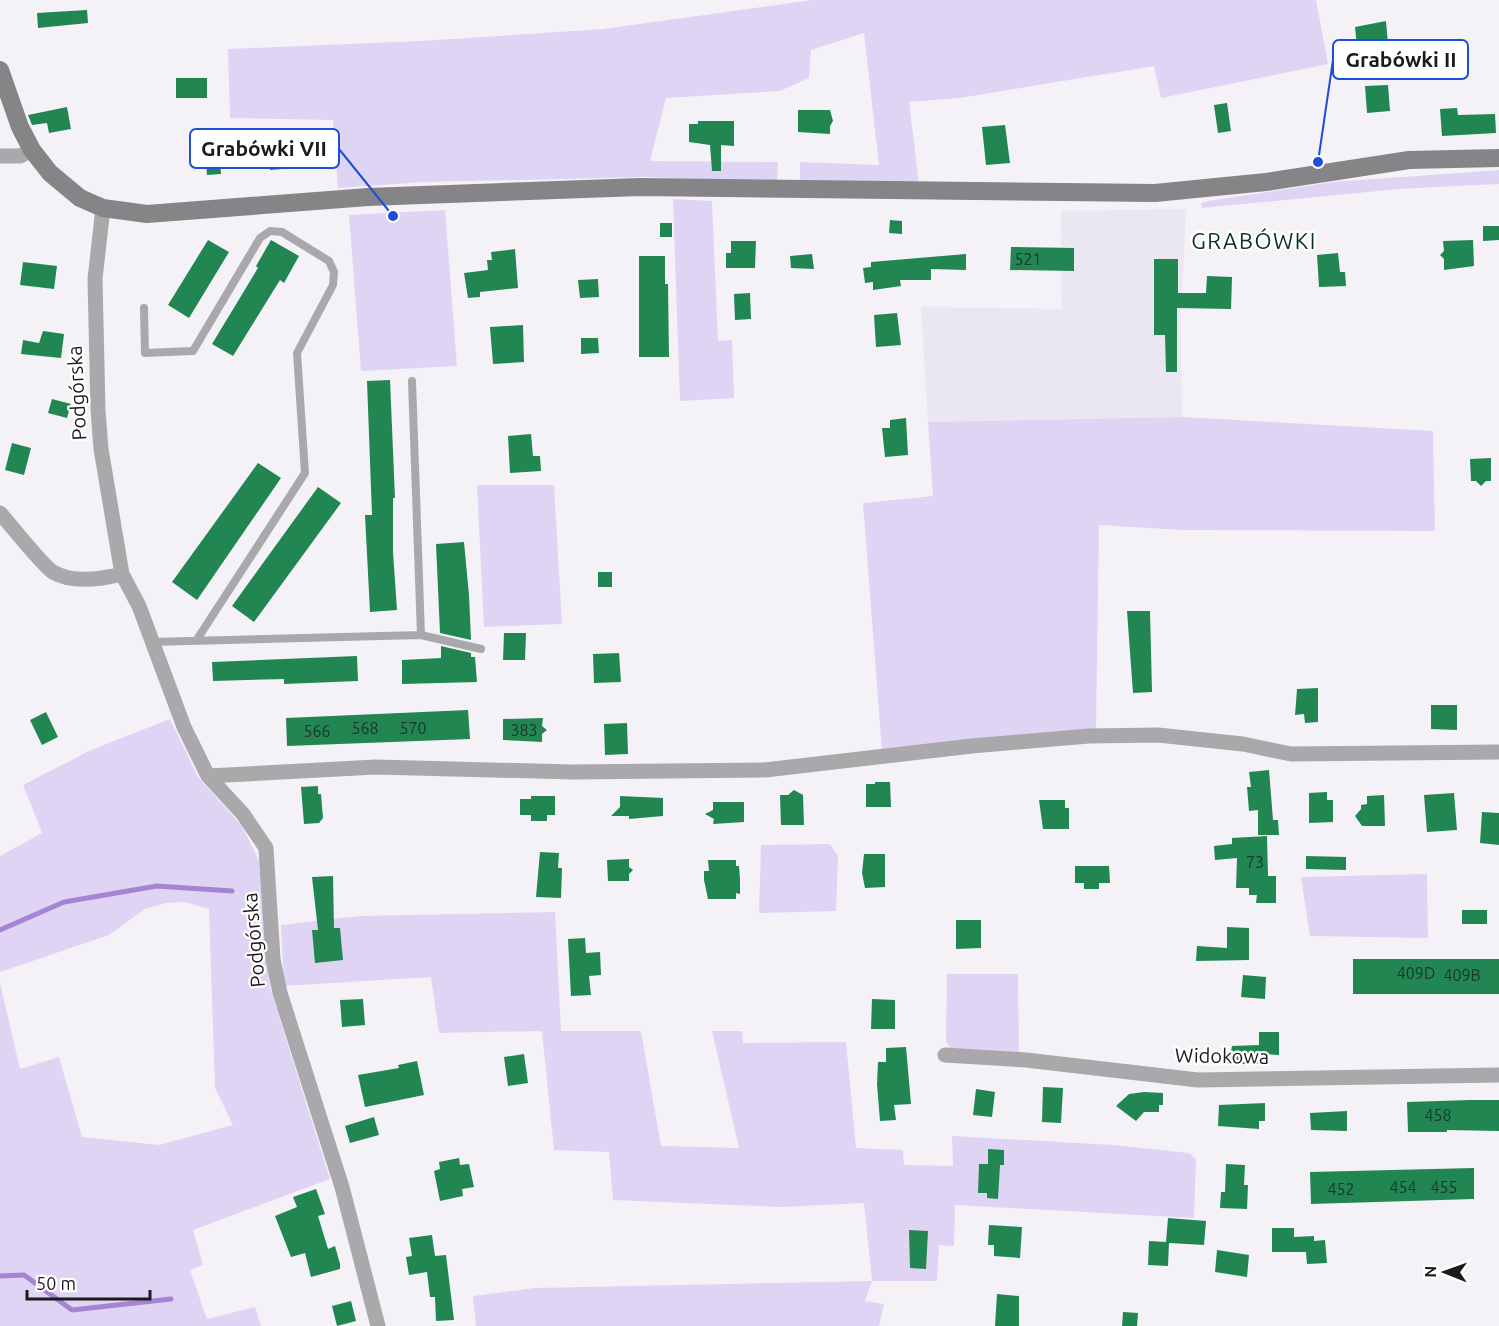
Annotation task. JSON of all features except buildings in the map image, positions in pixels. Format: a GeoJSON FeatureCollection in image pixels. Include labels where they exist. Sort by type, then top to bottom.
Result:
{"type":"FeatureCollection","features":[{"type":"Feature","properties":{"kind":"street"},"geometry":{"type":"LineString","coordinates":[[0,70],[20,127],[32,150],[60,183],[80,198],[102,208],[147,214],[368,197],[640,187],[1155,193],[1266,182],[1409,160],[1499,158]]}},
{"type":"Feature","properties":{"kind":"street"},"geometry":{"type":"LineString","coordinates":[[0,156],[20,156],[32,150]]}},
{"type":"Feature","properties":{"kind":"street","name":"Podgórska"},"geometry":{"type":"LineString","coordinates":[[102,208],[95,279],[98,410],[101,449],[122,574],[139,606],[184,727],[208,776],[243,814],[266,848],[273,959],[280,993],[342,1187],[378,1326]]}},
{"type":"Feature","properties":{"kind":"street"},"geometry":{"type":"LineString","coordinates":[[0,513],[53,572],[79,579],[105,579],[122,574]]}},
{"type":"Feature","properties":{"kind":"street"},"geometry":{"type":"LineString","coordinates":[[208,776],[376,767],[572,772],[765,770],[972,746],[1089,736],[1158,735],[1243,744],[1291,754],[1499,752]]}},
{"type":"Feature","properties":{"kind":"street","name":"Widokowa"},"geometry":{"type":"LineString","coordinates":[[945,1055],[1026,1060],[1198,1080],[1499,1075]]}},
{"type":"Feature","properties":{"kind":"lane"},"geometry":{"type":"LineString","coordinates":[[144,308],[145,353],[193,351],[260,238],[270,231],[282,232],[329,261],[334,272],[333,285],[297,353],[305,473],[196,641]]}},
{"type":"Feature","properties":{"kind":"lane"},"geometry":{"type":"LineString","coordinates":[[412,381],[421,635]]}},
{"type":"Feature","properties":{"kind":"lane"},"geometry":{"type":"LineString","coordinates":[[152,642],[421,635],[481,649]]}},
{"type":"Feature","properties":{"kind":"shaded area"},"geometry":{"type":"Polygon","coordinates":[[[812,0],[1316,0],[1328,64],[1161,98],[1154,66],[960,98],[909,102],[919,184],[800,181],[800,162],[879,165],[864,33],[811,50],[809,78],[780,91],[666,98],[650,161],[778,162],[777,184],[647,177],[425,182],[338,188],[333,120],[230,118],[228,49],[421,41],[603,29],[812,0]]]}},
{"type":"Feature","properties":{"kind":"shaded area"},"geometry":{"type":"Polygon","coordinates":[[[1499,170],[1499,184],[1399,189],[1202,208],[1201,203],[1333,182],[1499,170]]]}},
{"type":"Feature","properties":{"kind":"shaded area"},"geometry":{"type":"Polygon","coordinates":[[[673,199],[712,201],[718,341],[732,340],[734,398],[680,401],[673,199]]]}},
{"type":"Feature","properties":{"kind":"shaded area"},"geometry":{"type":"Polygon","coordinates":[[[1186,209],[1181,316],[1182,417],[928,422],[921,307],[1062,309],[1061,211],[1186,209]]]}},
{"type":"Feature","properties":{"kind":"shaded area"},"geometry":{"type":"Polygon","coordinates":[[[445,210],[457,366],[361,371],[349,215],[445,210]]]}},
{"type":"Feature","properties":{"kind":"shaded area"},"geometry":{"type":"Polygon","coordinates":[[[1182,417],[1433,431],[1435,531],[1183,530],[1099,525],[1096,731],[882,751],[863,503],[933,496],[928,422],[1182,417]]]}},
{"type":"Feature","properties":{"kind":"shaded area"},"geometry":{"type":"Polygon","coordinates":[[[477,485],[554,485],[562,624],[484,627],[477,485]]]}},
{"type":"Feature","properties":{"kind":"shaded area"},"geometry":{"type":"Polygon","coordinates":[[[170,719],[198,777],[242,826],[261,865],[264,936],[270,988],[330,1179],[193,1230],[203,1265],[190,1270],[207,1319],[255,1307],[261,1326],[0,1326],[0,983],[20,1069],[59,1057],[82,1137],[159,1145],[233,1125],[215,1088],[209,909],[184,902],[165,903],[145,909],[109,935],[0,972],[0,856],[42,833],[23,785],[91,750],[170,719]]]}},
{"type":"Feature","properties":{"kind":"shaded area"},"geometry":{"type":"Polygon","coordinates":[[[830,844],[838,856],[836,911],[759,913],[761,845],[830,844]]]}},
{"type":"Feature","properties":{"kind":"shaded area"},"geometry":{"type":"Polygon","coordinates":[[[1427,874],[1428,938],[1310,936],[1301,877],[1427,874]]]}},
{"type":"Feature","properties":{"kind":"shaded area"},"geometry":{"type":"Polygon","coordinates":[[[555,912],[561,1031],[641,1031],[661,1146],[739,1148],[712,1031],[742,1031],[743,1043],[846,1042],[856,1148],[903,1150],[904,1165],[953,1166],[952,1136],[1113,1145],[1189,1153],[1196,1159],[1194,1218],[955,1205],[954,1246],[939,1245],[937,1281],[872,1281],[864,1203],[783,1207],[613,1200],[609,1152],[554,1150],[542,1031],[439,1033],[431,977],[284,986],[281,925],[360,916],[555,912]]]}},
{"type":"Feature","properties":{"kind":"shaded area"},"geometry":{"type":"Polygon","coordinates":[[[947,974],[1018,974],[1019,1054],[952,1050],[946,1042],[947,974]]]}},
{"type":"Feature","properties":{"kind":"shaded area"},"geometry":{"type":"Polygon","coordinates":[[[872,1281],[865,1301],[884,1304],[879,1326],[476,1326],[473,1296],[535,1288],[872,1281]]]}},
{"type":"Feature","properties":{"kind":"waterway"},"geometry":{"type":"LineString","coordinates":[[0,930],[64,902],[157,886],[232,891]]}},
{"type":"Feature","properties":{"kind":"waterway"},"geometry":{"type":"LineString","coordinates":[[0,1276],[24,1275],[72,1310],[171,1299]]}},
{"type":"Feature","properties":{"kind":"place","name":"Grabówki II"},"geometry":{"type":"Point","coordinates":[1318,162]}},
{"type":"Feature","properties":{"kind":"place","name":"Grabówki VII"},"geometry":{"type":"Point","coordinates":[393,216]}},
{"type":"Feature","properties":{"kind":"district","name":"GRABÓWKI"},"geometry":{"type":"Point","coordinates":[1254,241]}}]}
